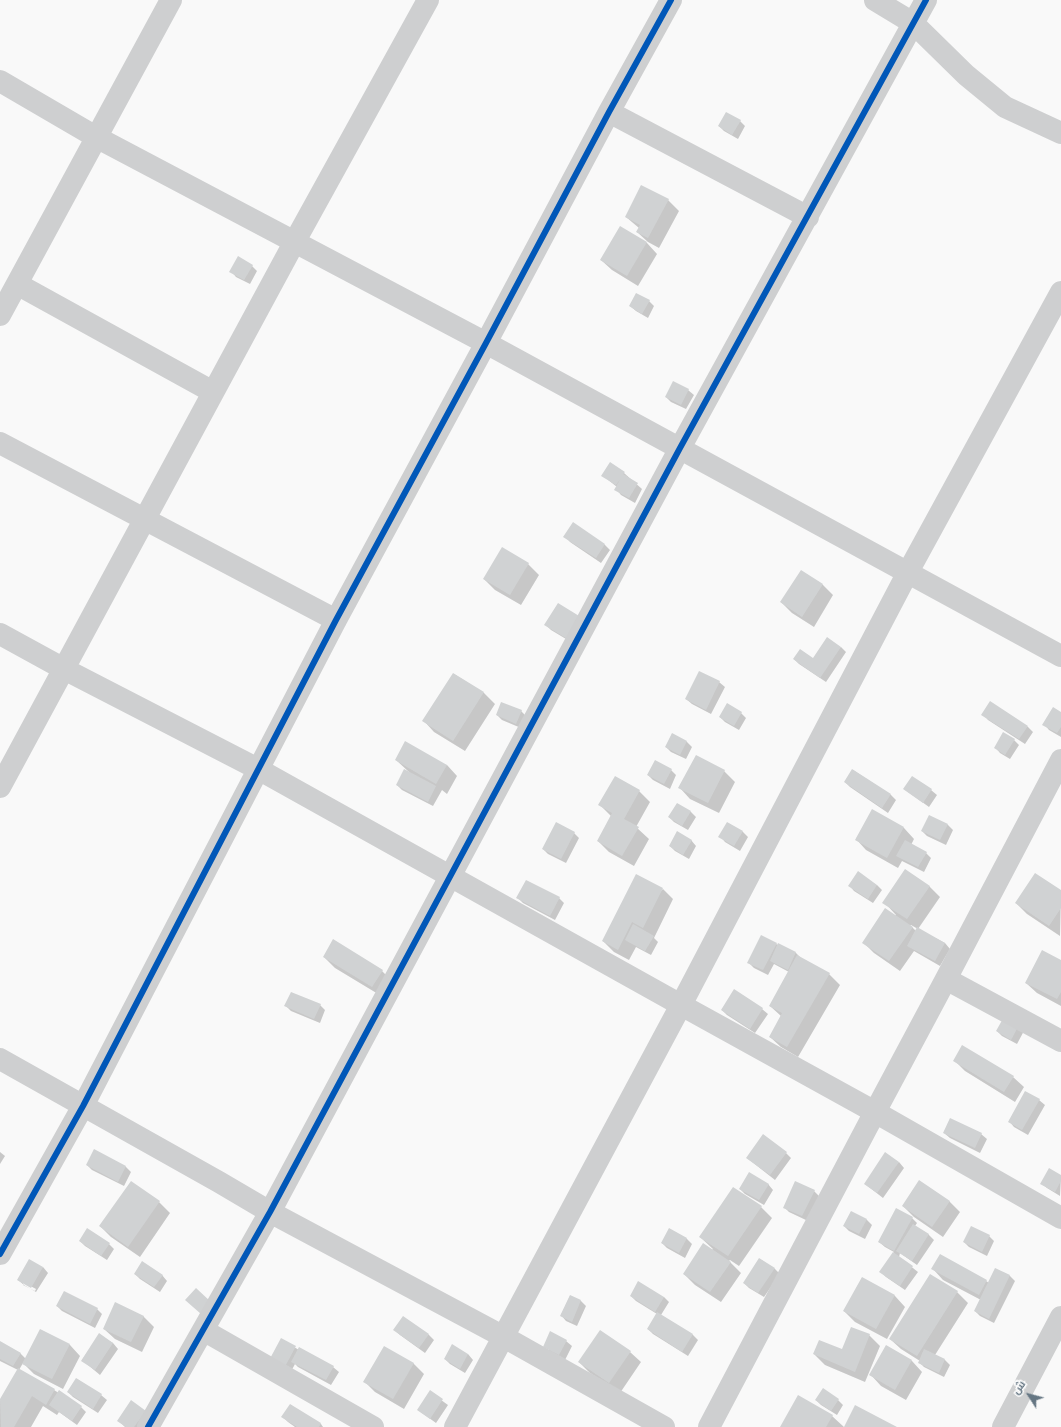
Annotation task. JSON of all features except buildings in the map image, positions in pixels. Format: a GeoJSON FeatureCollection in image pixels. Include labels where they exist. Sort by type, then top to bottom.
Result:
{"type":"FeatureCollection","features":[{"type":"Feature","properties":{"kind":"street"},"geometry":{"type":"LineString","coordinates":[[0,315],[171,0]]}},
{"type":"Feature","properties":{"kind":"street"},"geometry":{"type":"LineString","coordinates":[[0,787],[295,241],[428,0]]}},
{"type":"Feature","properties":{"kind":"street"},"geometry":{"type":"LineString","coordinates":[[0,1254],[83,1106],[336,620],[609,112],[672,0]]}},
{"type":"Feature","properties":{"kind":"street"},"geometry":{"type":"LineString","coordinates":[[875,0],[913,23],[966,76],[1005,107],[1061,133]]}},
{"type":"Feature","properties":{"kind":"street"},"geometry":{"type":"LineString","coordinates":[[148,1427],[270,1212],[680,448],[926,0]]}},
{"type":"Feature","properties":{"kind":"street"},"geometry":{"type":"LineString","coordinates":[[0,81],[96,137],[486,343],[1061,656]]}},
{"type":"Feature","properties":{"kind":"street"},"geometry":{"type":"LineString","coordinates":[[609,112],[808,217]]}},
{"type":"Feature","properties":{"kind":"street"},"geometry":{"type":"LineString","coordinates":[[17,284],[214,392]]}},
{"type":"Feature","properties":{"kind":"street"},"geometry":{"type":"LineString","coordinates":[[455,1427],[681,1005],[908,572],[1061,292]]}},
{"type":"Feature","properties":{"kind":"street"},"geometry":{"type":"LineString","coordinates":[[0,443],[336,620]]}},
{"type":"Feature","properties":{"kind":"street"},"geometry":{"type":"LineString","coordinates":[[0,634],[64,669],[258,769],[875,1112],[1061,1218]]}},
{"type":"Feature","properties":{"kind":"street"},"geometry":{"type":"LineString","coordinates":[[709,1427],[1061,760]]}},
{"type":"Feature","properties":{"kind":"street"},"geometry":{"type":"LineString","coordinates":[[946,980],[1061,1041]]}},
{"type":"Feature","properties":{"kind":"street"},"geometry":{"type":"LineString","coordinates":[[0,1059],[270,1212],[504,1337],[664,1427]]}},
{"type":"Feature","properties":{"kind":"street"},"geometry":{"type":"LineString","coordinates":[[1003,1427],[1061,1317]]}},
{"type":"Feature","properties":{"kind":"street"},"geometry":{"type":"LineString","coordinates":[[203,1330],[373,1427]]}},
{"type":"Feature","properties":{"kind":"cycle path"},"geometry":{"type":"LineString","coordinates":[[0,1254],[83,1106],[336,620],[609,112],[671,0]]}},
{"type":"Feature","properties":{"kind":"cycle path"},"geometry":{"type":"LineString","coordinates":[[148,1427],[270,1212],[680,448],[926,0]]}}]}
